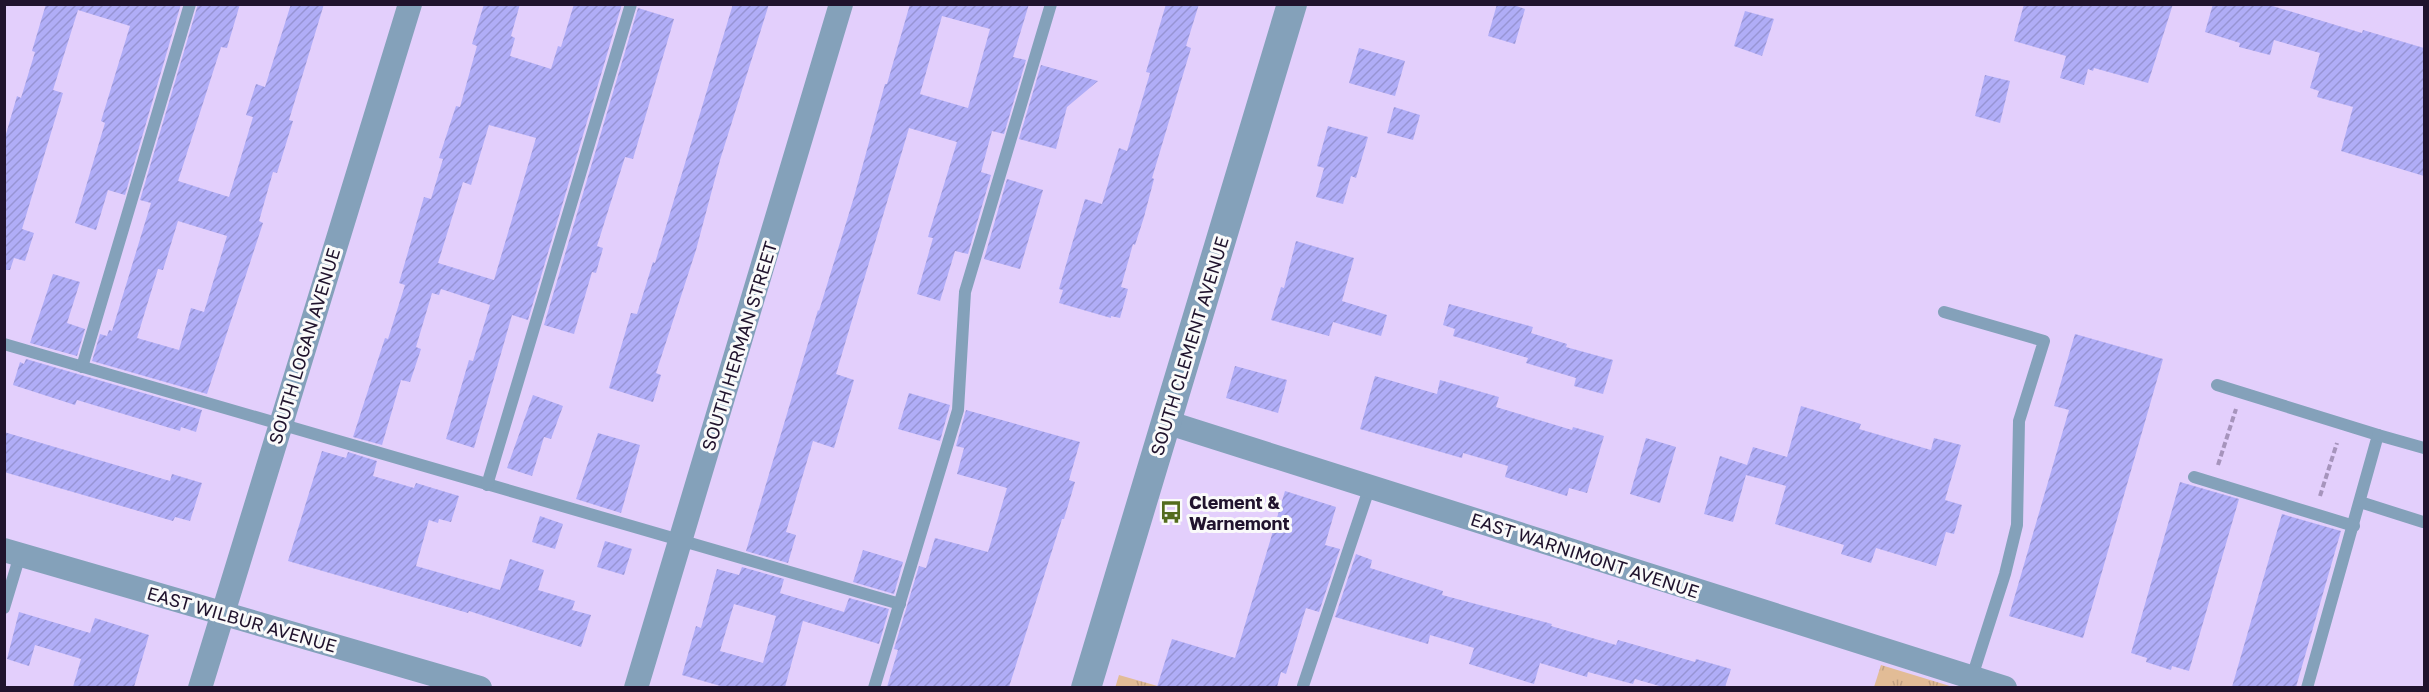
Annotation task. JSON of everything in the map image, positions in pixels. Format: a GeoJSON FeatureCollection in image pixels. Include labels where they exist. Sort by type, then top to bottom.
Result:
{"type":"FeatureCollection","features":[{"type":"Feature","properties":{"kind":"street","name":"SOUTH LOGAN AVENUE"},"geometry":{"type":"LineString","coordinates":[[200,687],[410,4]]}},
{"type":"Feature","properties":{"kind":"street","name":"SOUTH HERMAN STREET"},"geometry":{"type":"LineString","coordinates":[[636,687],[841,4]]}},
{"type":"Feature","properties":{"kind":"street","name":"SOUTH CLEMENT AVENUE"},"geometry":{"type":"LineString","coordinates":[[1086,687],[1292,4]]}},
{"type":"Feature","properties":{"kind":"street","name":"EAST WARNIMONT AVENUE"},"geometry":{"type":"LineString","coordinates":[[1166,422],[2005,687]]}},
{"type":"Feature","properties":{"kind":"street","name":"EAST WILBUR AVENUE"},"geometry":{"type":"LineString","coordinates":[[13,552],[223,614],[423,680],[480,687]]}},
{"type":"Feature","properties":{"kind":"lane"},"geometry":{"type":"LineString","coordinates":[[82,367],[190,4]]}},
{"type":"Feature","properties":{"kind":"lane"},"geometry":{"type":"LineString","coordinates":[[487,485],[631,4]]}},
{"type":"Feature","properties":{"kind":"lane"},"geometry":{"type":"LineString","coordinates":[[874,687],[958,410],[965,292],[1051,4]]}},
{"type":"Feature","properties":{"kind":"lane"},"geometry":{"type":"LineString","coordinates":[[1944,312],[2044,341],[2019,421],[2017,525],[2005,574],[1972,677]]}},
{"type":"Feature","properties":{"kind":"lane"},"geometry":{"type":"LineString","coordinates":[[4,344],[900,604]]}},
{"type":"Feature","properties":{"kind":"lane"},"geometry":{"type":"LineString","coordinates":[[2217,385],[2424,448]]}},
{"type":"Feature","properties":{"kind":"lane"},"geometry":{"type":"LineString","coordinates":[[2307,687],[2378,435]]}},
{"type":"Feature","properties":{"kind":"lane"},"geometry":{"type":"LineString","coordinates":[[2193,477],[2354,526]]}},
{"type":"Feature","properties":{"kind":"lane"},"geometry":{"type":"LineString","coordinates":[[1303,686],[1370,486]]}},
{"type":"Feature","properties":{"kind":"lane"},"geometry":{"type":"LineString","coordinates":[[2360,502],[2423,522]]}},
{"type":"Feature","properties":{"kind":"lane"},"geometry":{"type":"LineString","coordinates":[[4,608],[13,552]]}},
{"type":"Feature","properties":{"kind":"path"},"geometry":{"type":"LineString","coordinates":[[2212,483],[2241,392]]}},
{"type":"Feature","properties":{"kind":"path"},"geometry":{"type":"LineString","coordinates":[[2315,514],[2343,424]]}},
{"type":"Feature","properties":{"kind":"green space"},"geometry":{"type":"Polygon","coordinates":[[[1881,665],[1953,687],[1874,687],[1881,665]]]}},
{"type":"Feature","properties":{"kind":"green space"},"geometry":{"type":"Polygon","coordinates":[[[1119,675],[1161,687],[1115,688],[1119,675]]]}},
{"type":"Feature","properties":{"kind":"building"},"geometry":{"type":"Polygon","coordinates":[[[46,4],[181,4],[125,195],[108,190],[96,230],[75,223],[105,123],[101,121],[130,26],[78,10],[53,90],[63,93],[22,229],[34,233],[25,261],[14,258],[10,270],[4,270],[4,141],[17,96],[21,98],[46,4]]]}},
{"type":"Feature","properties":{"kind":"building"},"geometry":{"type":"Polygon","coordinates":[[[198,4],[240,4],[227,48],[221,47],[178,181],[229,197],[253,117],[246,115],[256,84],[265,87],[291,4],[324,4],[289,120],[293,121],[277,173],[273,172],[259,221],[263,223],[207,394],[92,361],[100,334],[107,336],[109,330],[112,331],[151,203],[140,200],[198,4]],[[178,221],[163,270],[158,269],[137,338],[179,350],[191,308],[204,312],[227,236],[178,221]]]}},
{"type":"Feature","properties":{"kind":"building"},"geometry":{"type":"Polygon","coordinates":[[[484,4],[520,4],[511,36],[515,38],[510,56],[551,69],[558,46],[561,47],[574,4],[622,4],[528,320],[512,315],[474,448],[446,439],[469,360],[473,361],[490,305],[441,289],[439,295],[432,293],[416,347],[421,349],[410,382],[401,380],[382,445],[353,437],[405,285],[399,283],[424,197],[431,199],[443,159],[439,158],[456,106],[460,107],[477,46],[472,44],[484,4]],[[489,125],[471,185],[463,182],[438,263],[494,280],[536,138],[489,125]]]}},
{"type":"Feature","properties":{"kind":"building"},"geometry":{"type":"Polygon","coordinates":[[[733,4],[769,4],[720,160],[696,250],[656,373],[661,375],[653,402],[609,388],[631,313],[637,314],[653,262],[655,263],[733,4]]]}},
{"type":"Feature","properties":{"kind":"building"},"geometry":{"type":"Polygon","coordinates":[[[910,4],[1029,4],[1013,57],[1026,60],[1004,134],[992,131],[981,172],[991,175],[968,254],[955,251],[940,301],[917,294],[933,238],[928,237],[957,142],[909,128],[836,374],[854,380],[834,448],[813,441],[786,532],[796,535],[788,563],[746,551],[854,197],[885,84],[887,84],[910,4]],[[942,16],[920,94],[968,108],[990,29],[942,16]]]}},
{"type":"Feature","properties":{"kind":"building"},"geometry":{"type":"Polygon","coordinates":[[[1166,4],[1199,4],[1186,46],[1191,48],[1152,178],[1154,179],[1144,217],[1135,245],[1133,244],[1121,287],[1128,289],[1120,318],[1111,316],[1111,318],[1059,303],[1063,290],[1059,289],[1085,199],[1102,204],[1119,148],[1127,151],[1150,73],[1146,72],[1166,4]]]}},
{"type":"Feature","properties":{"kind":"building"},"geometry":{"type":"Polygon","coordinates":[[[1497,4],[1511,4],[1525,9],[1515,44],[1488,36],[1497,4]]]}},
{"type":"Feature","properties":{"kind":"building"},"geometry":{"type":"Polygon","coordinates":[[[2024,4],[2173,4],[2148,83],[2094,68],[2093,71],[2088,69],[2084,85],[2060,78],[2066,56],[2014,41],[2024,4]]]}},
{"type":"Feature","properties":{"kind":"building"},"geometry":{"type":"Polygon","coordinates":[[[2213,4],[2266,4],[2362,33],[2363,30],[2424,48],[2424,176],[2341,151],[2353,107],[2317,97],[2319,91],[2310,88],[2320,53],[2274,40],[2270,55],[2239,47],[2240,43],[2205,32],[2213,4]]]}},
{"type":"Feature","properties":{"kind":"building"},"geometry":{"type":"Polygon","coordinates":[[[638,8],[674,19],[633,159],[625,157],[597,246],[603,248],[596,273],[592,272],[574,334],[544,325],[638,8]]]}},
{"type":"Feature","properties":{"kind":"building"},"geometry":{"type":"Polygon","coordinates":[[[1745,11],[1774,19],[1762,56],[1734,46],[1745,11]]]}},
{"type":"Feature","properties":{"kind":"building"},"geometry":{"type":"Polygon","coordinates":[[[1359,48],[1405,61],[1395,96],[1349,83],[1359,48]]]}},
{"type":"Feature","properties":{"kind":"building"},"geometry":{"type":"Polygon","coordinates":[[[1041,65],[1098,81],[1067,107],[1056,149],[1019,139],[1041,65]]]}},
{"type":"Feature","properties":{"kind":"building"},"geometry":{"type":"Polygon","coordinates":[[[1985,75],[2010,81],[2000,123],[1975,116],[1985,75]]]}},
{"type":"Feature","properties":{"kind":"building"},"geometry":{"type":"Polygon","coordinates":[[[1394,107],[1420,115],[1413,140],[1387,133],[1394,107]]]}},
{"type":"Feature","properties":{"kind":"building"},"geometry":{"type":"Polygon","coordinates":[[[1328,126],[1368,137],[1356,178],[1351,176],[1343,204],[1316,197],[1324,168],[1317,166],[1328,126]]]}},
{"type":"Feature","properties":{"kind":"building"},"geometry":{"type":"Polygon","coordinates":[[[1007,179],[1043,190],[1020,269],[984,259],[1007,179]]]}},
{"type":"Feature","properties":{"kind":"building"},"geometry":{"type":"Polygon","coordinates":[[[1296,241],[1354,258],[1342,301],[1387,315],[1381,336],[1333,322],[1329,336],[1271,320],[1281,287],[1284,288],[1296,241]]]}},
{"type":"Feature","properties":{"kind":"building"},"geometry":{"type":"Polygon","coordinates":[[[53,274],[80,282],[67,323],[85,329],[77,356],[30,343],[53,274]]]}},
{"type":"Feature","properties":{"kind":"building"},"geometry":{"type":"Polygon","coordinates":[[[1449,304],[1533,327],[1531,333],[1567,344],[1566,347],[1613,360],[1603,394],[1574,386],[1576,378],[1526,363],[1528,358],[1453,336],[1455,329],[1443,325],[1449,304]]]}},
{"type":"Feature","properties":{"kind":"building"},"geometry":{"type":"Polygon","coordinates":[[[2075,334],[2163,359],[2083,638],[2009,616],[2069,410],[2054,406],[2075,334]]]}},
{"type":"Feature","properties":{"kind":"building"},"geometry":{"type":"Polygon","coordinates":[[[26,359],[202,410],[196,432],[181,427],[180,431],[77,400],[75,405],[13,385],[20,362],[24,364],[26,359]]]}},
{"type":"Feature","properties":{"kind":"building"},"geometry":{"type":"Polygon","coordinates":[[[1235,366],[1287,380],[1278,413],[1226,398],[1235,366]]]}},
{"type":"Feature","properties":{"kind":"building"},"geometry":{"type":"Polygon","coordinates":[[[1375,376],[1437,394],[1440,380],[1499,397],[1496,407],[1572,430],[1573,427],[1604,436],[1587,493],[1569,488],[1567,496],[1505,477],[1508,466],[1463,453],[1462,458],[1360,429],[1375,376]]]}},
{"type":"Feature","properties":{"kind":"building"},"geometry":{"type":"Polygon","coordinates":[[[909,393],[950,405],[940,441],[898,429],[909,393]]]}},
{"type":"Feature","properties":{"kind":"building"},"geometry":{"type":"Polygon","coordinates":[[[533,395],[563,406],[551,439],[544,437],[532,476],[507,468],[533,395]]]}},
{"type":"Feature","properties":{"kind":"building"},"geometry":{"type":"Polygon","coordinates":[[[1801,406],[1861,424],[1859,429],[1931,450],[1934,438],[1961,445],[1945,500],[1962,505],[1954,534],[1946,532],[1936,566],[1876,548],[1871,563],[1841,554],[1844,545],[1775,524],[1786,486],[1746,475],[1733,522],[1704,514],[1720,456],[1747,465],[1753,447],[1787,457],[1801,406]]]}},
{"type":"Feature","properties":{"kind":"building"},"geometry":{"type":"Polygon","coordinates":[[[966,410],[1080,442],[1069,480],[1075,482],[1009,687],[887,687],[898,650],[894,649],[919,566],[926,568],[935,538],[988,552],[1007,488],[957,474],[964,448],[956,446],[966,410]]]}},
{"type":"Feature","properties":{"kind":"building"},"geometry":{"type":"Polygon","coordinates":[[[4,432],[170,481],[172,474],[202,483],[190,521],[175,517],[173,521],[4,472],[4,432]]]}},
{"type":"Feature","properties":{"kind":"building"},"geometry":{"type":"Polygon","coordinates":[[[598,433],[640,445],[621,513],[576,499],[598,433]]]}},
{"type":"Feature","properties":{"kind":"building"},"geometry":{"type":"Polygon","coordinates":[[[1646,438],[1676,447],[1660,503],[1630,494],[1646,438]]]}},
{"type":"Feature","properties":{"kind":"building"},"geometry":{"type":"Polygon","coordinates":[[[322,451],[346,458],[348,452],[377,461],[373,476],[414,488],[416,483],[459,496],[451,522],[439,519],[438,523],[429,520],[416,566],[500,590],[510,559],[544,570],[538,590],[575,601],[572,610],[591,615],[581,647],[469,611],[468,613],[288,561],[322,451]]]}},
{"type":"Feature","properties":{"kind":"building"},"geometry":{"type":"Polygon","coordinates":[[[2180,482],[2239,499],[2189,671],[2172,666],[2171,670],[2146,662],[2147,658],[2131,653],[2180,482]]]}},
{"type":"Feature","properties":{"kind":"building"},"geometry":{"type":"Polygon","coordinates":[[[1285,491],[1336,507],[1325,545],[1340,549],[1319,612],[1306,608],[1286,674],[1281,672],[1277,687],[1157,687],[1172,639],[1235,658],[1285,491]]]}},
{"type":"Feature","properties":{"kind":"building"},"geometry":{"type":"Polygon","coordinates":[[[2282,514],[2341,531],[2296,687],[2232,687],[2282,514]]]}},
{"type":"Feature","properties":{"kind":"building"},"geometry":{"type":"Polygon","coordinates":[[[540,516],[563,524],[555,549],[532,542],[540,516]]]}},
{"type":"Feature","properties":{"kind":"building"},"geometry":{"type":"Polygon","coordinates":[[[605,541],[632,549],[624,575],[597,567],[605,541]]]}},
{"type":"Feature","properties":{"kind":"building"},"geometry":{"type":"Polygon","coordinates":[[[863,550],[903,562],[894,594],[853,582],[863,550]]]}},
{"type":"Feature","properties":{"kind":"building"},"geometry":{"type":"Polygon","coordinates":[[[1356,554],[1372,560],[1370,568],[1443,591],[1442,595],[1552,624],[1551,626],[1616,645],[1618,640],[1695,662],[1696,659],[1731,669],[1725,687],[1663,687],[1635,679],[1633,684],[1588,672],[1587,677],[1540,663],[1534,684],[1469,664],[1474,648],[1430,635],[1428,644],[1335,617],[1356,554]]]}},
{"type":"Feature","properties":{"kind":"building"},"geometry":{"type":"Polygon","coordinates":[[[742,567],[784,579],[780,593],[844,612],[849,598],[889,609],[879,644],[803,621],[785,687],[724,687],[682,675],[696,626],[701,628],[717,569],[739,575],[742,567]],[[734,604],[720,651],[763,663],[776,616],[734,604]]]}},
{"type":"Feature","properties":{"kind":"building"},"geometry":{"type":"Polygon","coordinates":[[[19,612],[90,633],[95,618],[149,635],[134,687],[73,687],[81,659],[35,645],[29,666],[7,659],[19,612]]]}},
{"type":"Feature","properties":{"kind":"place","name":"Clement & Warnemont"},"geometry":{"type":"Point","coordinates":[1171,512]}}]}
